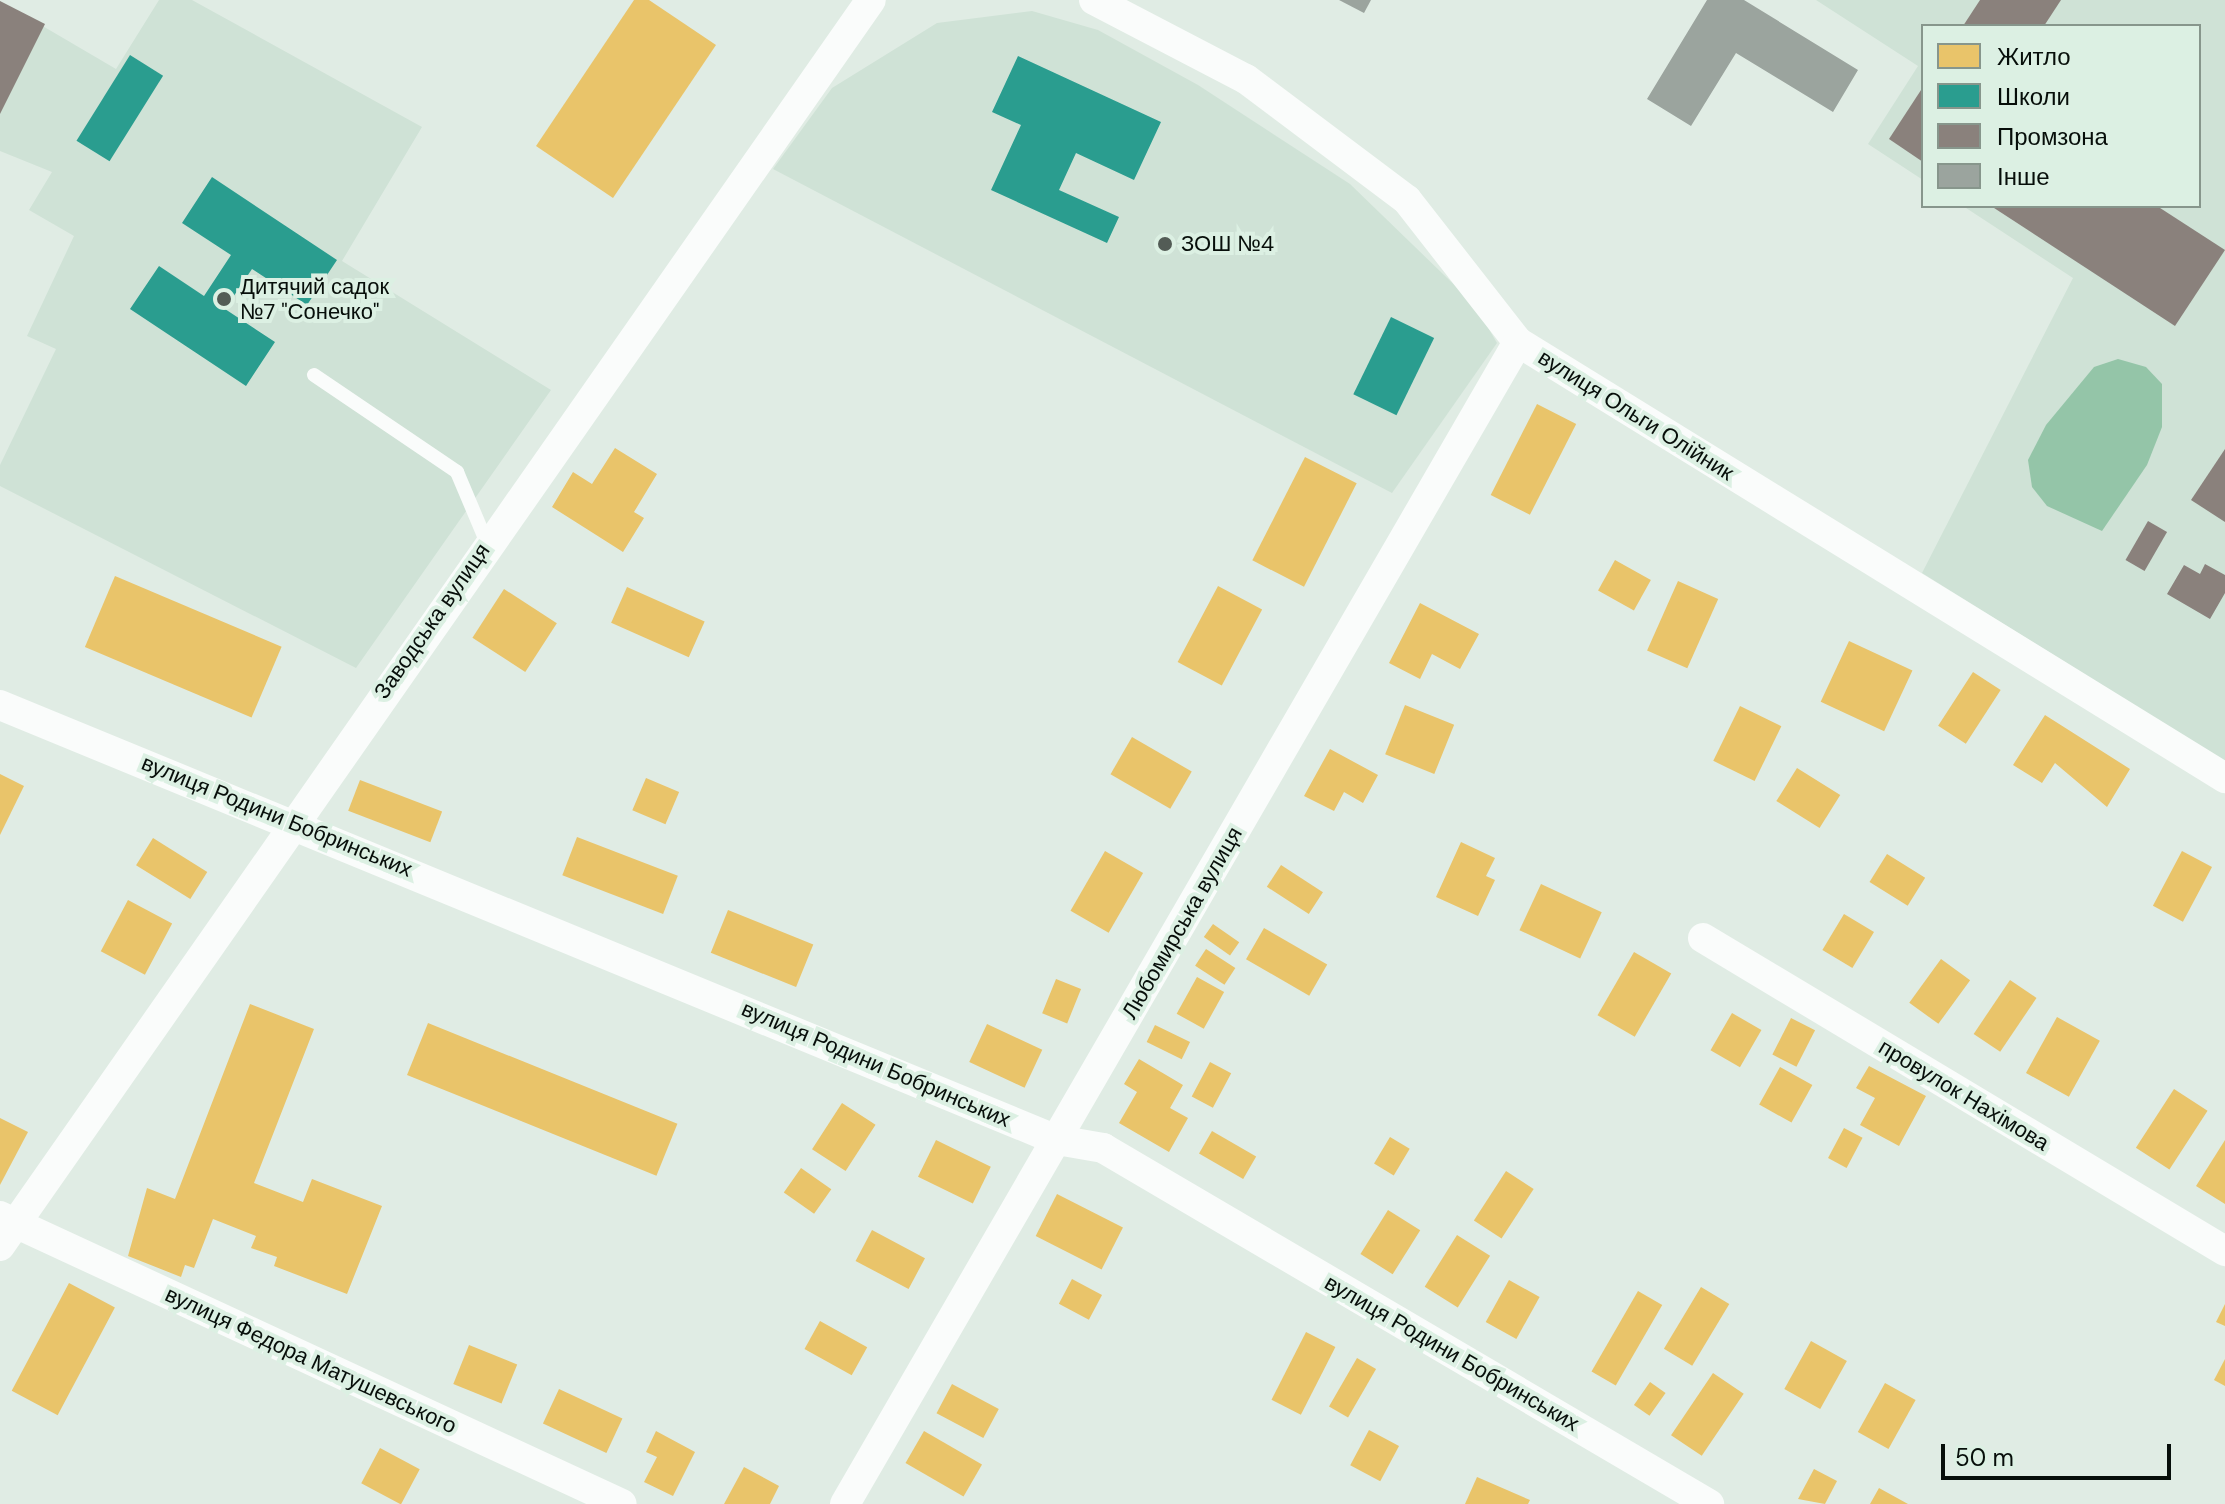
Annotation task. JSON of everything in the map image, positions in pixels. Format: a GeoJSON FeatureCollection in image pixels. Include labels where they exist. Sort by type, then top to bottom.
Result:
{"type":"FeatureCollection","features":[{"type":"Feature","properties":{"kind":"street","name":"Заводська вулиця"},"geometry":{"type":"LineString","coordinates":[[5,1229],[871,0]]}},
{"type":"Feature","properties":{"kind":"street","name":"вулиця Ольги Олійник"},"geometry":{"type":"LineString","coordinates":[[1094,0],[1246,79],[1407,200],[1518,342],[2225,778]]}},
{"type":"Feature","properties":{"kind":"street","name":"Любомирська вулиця"},"geometry":{"type":"LineString","coordinates":[[845,1504],[1518,342]]}},
{"type":"Feature","properties":{"kind":"street","name":"вулиця Родини Бобринських"},"geometry":{"type":"LineString","coordinates":[[0,705],[292,819],[1057,1140],[1103,1148],[1709,1504]]}},
{"type":"Feature","properties":{"kind":"street","name":"провулок Нахімова"},"geometry":{"type":"LineString","coordinates":[[1703,938],[2225,1251]]}},
{"type":"Feature","properties":{"kind":"street","name":"вулиця Федора Матушевського"},"geometry":{"type":"LineString","coordinates":[[5,1229],[622,1504]]}},
{"type":"Feature","properties":{"kind":"lane"},"geometry":{"type":"LineString","coordinates":[[314,375],[457,472],[487,543]]}},
{"type":"Feature","properties":{"kind":"shaded area","name":"Дитячий садок №7 \"Сонечко\""},"geometry":{"type":"Polygon","coordinates":[[[159,0],[192,0],[422,127],[342,261],[551,390],[356,668],[0,486],[0,465],[56,349],[27,336],[74,236],[29,210],[52,172],[0,151],[0,1],[116,69],[159,0]]]}},
{"type":"Feature","properties":{"kind":"shaded area"},"geometry":{"type":"Polygon","coordinates":[[[1816,0],[2225,0],[2225,762],[1922,573],[2073,278],[1966,208],[2201,208],[2201,24],[1921,24],[1921,179],[1868,144],[1918,66],[1816,0]]]}},
{"type":"Feature","properties":{"kind":"shaded area","name":"ЗОШ №4"},"geometry":{"type":"Polygon","coordinates":[[[1032,11],[1098,30],[1198,85],[1350,184],[1475,305],[1497,343],[1392,493],[773,169],[832,88],[937,23],[1032,11]]]}},
{"type":"Feature","properties":{"kind":"shaded area"},"geometry":{"type":"Polygon","coordinates":[[[2118,359],[2146,367],[2162,384],[2162,427],[2147,465],[2102,531],[2047,506],[2032,487],[2028,460],[2046,425],[2094,367],[2118,359]]]}},
{"type":"Feature","properties":{"kind":"building: Житло"},"geometry":{"type":"Polygon","coordinates":[[[634,0],[649,0],[716,45],[613,198],[536,146],[634,0]]]}},
{"type":"Feature","properties":{"kind":"building: Житло"},"geometry":{"type":"Polygon","coordinates":[[[1537,404],[1576,424],[1530,515],[1491,495],[1537,404]]]}},
{"type":"Feature","properties":{"kind":"building: Житло"},"geometry":{"type":"Polygon","coordinates":[[[615,448],[657,474],[634,512],[644,518],[623,552],[552,507],[573,472],[592,484],[615,448]]]}},
{"type":"Feature","properties":{"kind":"building: Житло"},"geometry":{"type":"Polygon","coordinates":[[[1305,457],[1357,483],[1304,587],[1252,560],[1305,457]]]}},
{"type":"Feature","properties":{"kind":"building: Житло"},"geometry":{"type":"Polygon","coordinates":[[[1615,560],[1651,580],[1634,610],[1598,591],[1615,560]]]}},
{"type":"Feature","properties":{"kind":"building: Житло"},"geometry":{"type":"Polygon","coordinates":[[[115,576],[282,647],[252,718],[85,647],[115,576]]]}},
{"type":"Feature","properties":{"kind":"building: Житло"},"geometry":{"type":"Polygon","coordinates":[[[1678,581],[1718,599],[1687,668],[1647,650],[1678,581]]]}},
{"type":"Feature","properties":{"kind":"building: Житло"},"geometry":{"type":"Polygon","coordinates":[[[1218,586],[1262,609],[1222,685],[1178,662],[1218,586]]]}},
{"type":"Feature","properties":{"kind":"building: Житло"},"geometry":{"type":"Polygon","coordinates":[[[627,587],[705,622],[689,657],[611,623],[627,587]]]}},
{"type":"Feature","properties":{"kind":"building: Житло"},"geometry":{"type":"Polygon","coordinates":[[[504,589],[557,623],[525,672],[472,638],[504,589]]]}},
{"type":"Feature","properties":{"kind":"building: Житло"},"geometry":{"type":"Polygon","coordinates":[[[1420,603],[1479,634],[1460,669],[1432,654],[1420,679],[1389,663],[1420,603]]]}},
{"type":"Feature","properties":{"kind":"building: Житло"},"geometry":{"type":"Polygon","coordinates":[[[1849,641],[1912,671],[1884,731],[1821,702],[1849,641]]]}},
{"type":"Feature","properties":{"kind":"building: Житло"},"geometry":{"type":"Polygon","coordinates":[[[1973,672],[2001,690],[1966,744],[1938,726],[1973,672]]]}},
{"type":"Feature","properties":{"kind":"building: Житло"},"geometry":{"type":"Polygon","coordinates":[[[1405,705],[1454,725],[1434,774],[1385,754],[1405,705]]]}},
{"type":"Feature","properties":{"kind":"building: Житло"},"geometry":{"type":"Polygon","coordinates":[[[1740,706],[1781,726],[1755,781],[1713,761],[1740,706]]]}},
{"type":"Feature","properties":{"kind":"building: Житло"},"geometry":{"type":"Polygon","coordinates":[[[2045,715],[2130,769],[2107,807],[2055,763],[2042,783],[2013,765],[2045,715]]]}},
{"type":"Feature","properties":{"kind":"building: Житло"},"geometry":{"type":"Polygon","coordinates":[[[1132,737],[1192,771],[1170,809],[1110,774],[1132,737]]]}},
{"type":"Feature","properties":{"kind":"building: Житло"},"geometry":{"type":"Polygon","coordinates":[[[1330,749],[1378,775],[1363,803],[1344,792],[1334,811],[1304,796],[1330,749]]]}},
{"type":"Feature","properties":{"kind":"building: Житло"},"geometry":{"type":"Polygon","coordinates":[[[1797,768],[1840,795],[1820,828],[1776,801],[1797,768]]]}},
{"type":"Feature","properties":{"kind":"building: Житло"},"geometry":{"type":"Polygon","coordinates":[[[0,774],[24,786],[0,835],[0,774]]]}},
{"type":"Feature","properties":{"kind":"building: Житло"},"geometry":{"type":"Polygon","coordinates":[[[646,778],[679,792],[665,824],[632,810],[646,778]]]}},
{"type":"Feature","properties":{"kind":"building: Житло"},"geometry":{"type":"Polygon","coordinates":[[[360,780],[442,812],[430,842],[348,811],[360,780]]]}},
{"type":"Feature","properties":{"kind":"building: Житло"},"geometry":{"type":"Polygon","coordinates":[[[577,837],[678,876],[663,914],[562,875],[577,837]]]}},
{"type":"Feature","properties":{"kind":"building: Житло"},"geometry":{"type":"Polygon","coordinates":[[[153,838],[207,872],[190,899],[136,865],[153,838]]]}},
{"type":"Feature","properties":{"kind":"building: Житло"},"geometry":{"type":"Polygon","coordinates":[[[1461,842],[1495,858],[1486,876],[1495,880],[1478,916],[1436,897],[1461,842]]]}},
{"type":"Feature","properties":{"kind":"building: Житло"},"geometry":{"type":"Polygon","coordinates":[[[1105,851],[1143,873],[1109,933],[1070,911],[1105,851]]]}},
{"type":"Feature","properties":{"kind":"building: Житло"},"geometry":{"type":"Polygon","coordinates":[[[2182,851],[2212,867],[2183,922],[2153,906],[2182,851]]]}},
{"type":"Feature","properties":{"kind":"building: Житло"},"geometry":{"type":"Polygon","coordinates":[[[1887,854],[1925,878],[1908,906],[1870,882],[1887,854]]]}},
{"type":"Feature","properties":{"kind":"building: Житло"},"geometry":{"type":"Polygon","coordinates":[[[1281,865],[1323,892],[1309,914],[1267,887],[1281,865]]]}},
{"type":"Feature","properties":{"kind":"building: Житло"},"geometry":{"type":"Polygon","coordinates":[[[1541,884],[1602,912],[1580,959],[1519,930],[1541,884]]]}},
{"type":"Feature","properties":{"kind":"building: Житло"},"geometry":{"type":"Polygon","coordinates":[[[128,900],[172,923],[145,975],[101,951],[128,900]]]}},
{"type":"Feature","properties":{"kind":"building: Житло"},"geometry":{"type":"Polygon","coordinates":[[[728,910],[813,944],[796,987],[711,953],[728,910]]]}},
{"type":"Feature","properties":{"kind":"building: Житло"},"geometry":{"type":"Polygon","coordinates":[[[1844,914],[1874,932],[1852,968],[1822,950],[1844,914]]]}},
{"type":"Feature","properties":{"kind":"building: Житло"},"geometry":{"type":"Polygon","coordinates":[[[1213,924],[1239,942],[1230,955],[1204,937],[1213,924]]]}},
{"type":"Feature","properties":{"kind":"building: Житло"},"geometry":{"type":"Polygon","coordinates":[[[1264,928],[1327,964],[1309,996],[1246,959],[1264,928]]]}},
{"type":"Feature","properties":{"kind":"building: Житло"},"geometry":{"type":"Polygon","coordinates":[[[1206,949],[1235,968],[1224,985],[1195,966],[1206,949]]]}},
{"type":"Feature","properties":{"kind":"building: Житло"},"geometry":{"type":"Polygon","coordinates":[[[1634,952],[1671,974],[1635,1037],[1598,1015],[1634,952]]]}},
{"type":"Feature","properties":{"kind":"building: Житло"},"geometry":{"type":"Polygon","coordinates":[[[1941,959],[1970,980],[1938,1024],[1909,1003],[1941,959]]]}},
{"type":"Feature","properties":{"kind":"building: Житло"},"geometry":{"type":"Polygon","coordinates":[[[1197,977],[1224,992],[1204,1029],[1177,1014],[1197,977]]]}},
{"type":"Feature","properties":{"kind":"building: Житло"},"geometry":{"type":"Polygon","coordinates":[[[1056,979],[1081,989],[1067,1023],[1042,1013],[1056,979]]]}},
{"type":"Feature","properties":{"kind":"building: Житло"},"geometry":{"type":"Polygon","coordinates":[[[2010,980],[2037,998],[2000,1052],[1974,1034],[2010,980]]]}},
{"type":"Feature","properties":{"kind":"building: Житло"},"geometry":{"type":"Polygon","coordinates":[[[250,1004],[314,1029],[254,1183],[303,1202],[312,1179],[382,1206],[347,1294],[274,1266],[277,1257],[251,1248],[256,1236],[213,1219],[194,1268],[185,1265],[181,1277],[128,1256],[147,1188],[175,1199],[250,1004]]]}},
{"type":"Feature","properties":{"kind":"building: Житло"},"geometry":{"type":"Polygon","coordinates":[[[1732,1013],[1761,1030],[1740,1067],[1710,1050],[1732,1013]]]}},
{"type":"Feature","properties":{"kind":"building: Житло"},"geometry":{"type":"Polygon","coordinates":[[[2057,1017],[2100,1041],[2069,1097],[2026,1073],[2057,1017]]]}},
{"type":"Feature","properties":{"kind":"building: Житло"},"geometry":{"type":"Polygon","coordinates":[[[1791,1018],[1815,1030],[1796,1067],[1772,1055],[1791,1018]]]}},
{"type":"Feature","properties":{"kind":"building: Житло"},"geometry":{"type":"Polygon","coordinates":[[[428,1023],[677,1124],[656,1176],[407,1075],[428,1023]]]}},
{"type":"Feature","properties":{"kind":"building: Житло"},"geometry":{"type":"Polygon","coordinates":[[[987,1024],[1042,1050],[1025,1088],[969,1062],[987,1024]]]}},
{"type":"Feature","properties":{"kind":"building: Житло"},"geometry":{"type":"Polygon","coordinates":[[[1155,1025],[1190,1042],[1182,1059],[1147,1042],[1155,1025]]]}},
{"type":"Feature","properties":{"kind":"building: Житло"},"geometry":{"type":"Polygon","coordinates":[[[1139,1059],[1183,1085],[1170,1108],[1188,1118],[1169,1152],[1119,1123],[1137,1092],[1124,1084],[1139,1059]]]}},
{"type":"Feature","properties":{"kind":"building: Житло"},"geometry":{"type":"Polygon","coordinates":[[[1210,1062],[1231,1073],[1213,1108],[1192,1096],[1210,1062]]]}},
{"type":"Feature","properties":{"kind":"building: Житло"},"geometry":{"type":"Polygon","coordinates":[[[1869,1066],[1926,1096],[1899,1146],[1860,1125],[1875,1098],[1856,1088],[1869,1066]]]}},
{"type":"Feature","properties":{"kind":"building: Житло"},"geometry":{"type":"Polygon","coordinates":[[[1780,1067],[1812,1085],[1792,1123],[1759,1105],[1780,1067]]]}},
{"type":"Feature","properties":{"kind":"building: Житло"},"geometry":{"type":"Polygon","coordinates":[[[2174,1089],[2208,1111],[2169,1169],[2136,1148],[2174,1089]]]}},
{"type":"Feature","properties":{"kind":"building: Житло"},"geometry":{"type":"Polygon","coordinates":[[[842,1103],[876,1125],[846,1171],[812,1149],[842,1103]]]}},
{"type":"Feature","properties":{"kind":"building: Житло"},"geometry":{"type":"Polygon","coordinates":[[[0,1118],[28,1132],[0,1185],[0,1118]]]}},
{"type":"Feature","properties":{"kind":"building: Житло"},"geometry":{"type":"Polygon","coordinates":[[[1844,1128],[1863,1138],[1847,1168],[1828,1158],[1844,1128]]]}},
{"type":"Feature","properties":{"kind":"building: Житло"},"geometry":{"type":"Polygon","coordinates":[[[1212,1131],[1256,1156],[1243,1179],[1199,1154],[1212,1131]]]}},
{"type":"Feature","properties":{"kind":"building: Житло"},"geometry":{"type":"Polygon","coordinates":[[[1390,1137],[1410,1149],[1394,1175],[1374,1164],[1390,1137]]]}},
{"type":"Feature","properties":{"kind":"building: Житло"},"geometry":{"type":"Polygon","coordinates":[[[936,1140],[991,1167],[973,1204],[918,1177],[936,1140]]]}},
{"type":"Feature","properties":{"kind":"building: Житло"},"geometry":{"type":"Polygon","coordinates":[[[2225,1140],[2225,1204],[2196,1186],[2225,1140]]]}},
{"type":"Feature","properties":{"kind":"building: Житло"},"geometry":{"type":"Polygon","coordinates":[[[801,1168],[831,1189],[814,1214],[784,1193],[801,1168]]]}},
{"type":"Feature","properties":{"kind":"building: Житло"},"geometry":{"type":"Polygon","coordinates":[[[1506,1171],[1534,1189],[1502,1238],[1474,1220],[1506,1171]]]}},
{"type":"Feature","properties":{"kind":"building: Житло"},"geometry":{"type":"Polygon","coordinates":[[[1057,1194],[1123,1228],[1102,1269],[1036,1236],[1057,1194]]]}},
{"type":"Feature","properties":{"kind":"building: Житло"},"geometry":{"type":"Polygon","coordinates":[[[1388,1210],[1420,1230],[1393,1274],[1360,1254],[1388,1210]]]}},
{"type":"Feature","properties":{"kind":"building: Житло"},"geometry":{"type":"Polygon","coordinates":[[[872,1230],[925,1258],[909,1289],[856,1261],[872,1230]]]}},
{"type":"Feature","properties":{"kind":"building: Житло"},"geometry":{"type":"Polygon","coordinates":[[[1457,1235],[1490,1256],[1458,1307],[1425,1287],[1457,1235]]]}},
{"type":"Feature","properties":{"kind":"building: Житло"},"geometry":{"type":"Polygon","coordinates":[[[1072,1279],[1102,1295],[1089,1320],[1059,1304],[1072,1279]]]}},
{"type":"Feature","properties":{"kind":"building: Житло"},"geometry":{"type":"Polygon","coordinates":[[[1509,1280],[1540,1297],[1516,1339],[1486,1322],[1509,1280]]]}},
{"type":"Feature","properties":{"kind":"building: Житло"},"geometry":{"type":"Polygon","coordinates":[[[69,1283],[115,1307],[58,1415],[12,1391],[69,1283]]]}},
{"type":"Feature","properties":{"kind":"building: Житло"},"geometry":{"type":"Polygon","coordinates":[[[1701,1287],[1729,1304],[1692,1366],[1664,1349],[1701,1287]]]}},
{"type":"Feature","properties":{"kind":"building: Житло"},"geometry":{"type":"Polygon","coordinates":[[[1638,1291],[1662,1305],[1616,1386],[1592,1372],[1638,1291]]]}},
{"type":"Feature","properties":{"kind":"building: Житло"},"geometry":{"type":"Polygon","coordinates":[[[2225,1304],[2225,1326],[2216,1322],[2225,1304]]]}},
{"type":"Feature","properties":{"kind":"building: Житло"},"geometry":{"type":"Polygon","coordinates":[[[820,1321],[867,1347],[852,1375],[804,1349],[820,1321]]]}},
{"type":"Feature","properties":{"kind":"building: Житло"},"geometry":{"type":"Polygon","coordinates":[[[1306,1332],[1335,1347],[1301,1415],[1271,1400],[1306,1332]]]}},
{"type":"Feature","properties":{"kind":"building: Житло"},"geometry":{"type":"Polygon","coordinates":[[[1811,1341],[1847,1361],[1820,1409],[1784,1389],[1811,1341]]]}},
{"type":"Feature","properties":{"kind":"building: Житло"},"geometry":{"type":"Polygon","coordinates":[[[469,1345],[517,1364],[501,1403],[453,1384],[469,1345]]]}},
{"type":"Feature","properties":{"kind":"building: Житло"},"geometry":{"type":"Polygon","coordinates":[[[1357,1358],[1376,1369],[1348,1417],[1329,1406],[1357,1358]]]}},
{"type":"Feature","properties":{"kind":"building: Житло"},"geometry":{"type":"Polygon","coordinates":[[[2225,1359],[2225,1386],[2214,1380],[2225,1359]]]}},
{"type":"Feature","properties":{"kind":"building: Житло"},"geometry":{"type":"Polygon","coordinates":[[[1713,1373],[1744,1394],[1702,1456],[1671,1435],[1713,1373]]]}},
{"type":"Feature","properties":{"kind":"building: Житло"},"geometry":{"type":"Polygon","coordinates":[[[1650,1382],[1666,1393],[1650,1416],[1634,1405],[1650,1382]]]}},
{"type":"Feature","properties":{"kind":"building: Житло"},"geometry":{"type":"Polygon","coordinates":[[[1885,1383],[1916,1400],[1888,1449],[1858,1432],[1885,1383]]]}},
{"type":"Feature","properties":{"kind":"building: Житло"},"geometry":{"type":"Polygon","coordinates":[[[952,1384],[999,1409],[983,1438],[937,1413],[952,1384]]]}},
{"type":"Feature","properties":{"kind":"building: Житло"},"geometry":{"type":"Polygon","coordinates":[[[559,1389],[622,1419],[606,1453],[543,1423],[559,1389]]]}},
{"type":"Feature","properties":{"kind":"building: Житло"},"geometry":{"type":"Polygon","coordinates":[[[1369,1430],[1399,1446],[1380,1481],[1350,1465],[1369,1430]]]}},
{"type":"Feature","properties":{"kind":"building: Житло"},"geometry":{"type":"Polygon","coordinates":[[[656,1431],[695,1452],[673,1496],[644,1482],[657,1457],[646,1452],[656,1431]]]}},
{"type":"Feature","properties":{"kind":"building: Житло"},"geometry":{"type":"Polygon","coordinates":[[[924,1431],[982,1464],[964,1497],[906,1463],[924,1431]]]}},
{"type":"Feature","properties":{"kind":"building: Житло"},"geometry":{"type":"Polygon","coordinates":[[[380,1448],[420,1469],[401,1504],[361,1483],[380,1448]]]}},
{"type":"Feature","properties":{"kind":"building: Житло"},"geometry":{"type":"Polygon","coordinates":[[[744,1467],[779,1486],[770,1504],[724,1504],[744,1467]]]}},
{"type":"Feature","properties":{"kind":"building: Житло"},"geometry":{"type":"Polygon","coordinates":[[[1814,1469],[1837,1481],[1825,1504],[1798,1499],[1814,1469]]]}},
{"type":"Feature","properties":{"kind":"building: Житло"},"geometry":{"type":"Polygon","coordinates":[[[1477,1477],[1530,1500],[1528,1504],[1465,1504],[1477,1477]]]}},
{"type":"Feature","properties":{"kind":"building: Житло"},"geometry":{"type":"Polygon","coordinates":[[[1879,1488],[1908,1504],[1870,1504],[1879,1488]]]}},
{"type":"Feature","properties":{"kind":"building: Школи"},"geometry":{"type":"Polygon","coordinates":[[[130,55],[163,76],[110,161],[76,141],[130,55]]]}},
{"type":"Feature","properties":{"kind":"building: Школи"},"geometry":{"type":"Polygon","coordinates":[[[1018,56],[1161,122],[1134,180],[1076,153],[1059,190],[1119,217],[1107,243],[991,190],[1021,125],[992,112],[1018,56]]]}},
{"type":"Feature","properties":{"kind":"building: Школи"},"geometry":{"type":"Polygon","coordinates":[[[212,177],[337,260],[307,305],[252,269],[225,309],[275,342],[246,386],[130,309],[159,266],[204,296],[231,255],[182,223],[212,177]]]}},
{"type":"Feature","properties":{"kind":"building: Школи"},"geometry":{"type":"Polygon","coordinates":[[[1391,317],[1434,338],[1396,415],[1353,394],[1391,317]]]}},
{"type":"Feature","properties":{"kind":"building: Промзона"},"geometry":{"type":"Polygon","coordinates":[[[1980,0],[2061,0],[2045,24],[1964,24],[1980,0]]]}},
{"type":"Feature","properties":{"kind":"building: Промзона"},"geometry":{"type":"Polygon","coordinates":[[[0,1],[45,24],[0,114],[0,1]]]}},
{"type":"Feature","properties":{"kind":"building: Промзона"},"geometry":{"type":"Polygon","coordinates":[[[1921,90],[1921,161],[1889,139],[1921,90]]]}},
{"type":"Feature","properties":{"kind":"building: Промзона"},"geometry":{"type":"Polygon","coordinates":[[[1994,208],[2160,208],[2225,250],[2175,326],[1994,208]]]}},
{"type":"Feature","properties":{"kind":"building: Промзона"},"geometry":{"type":"Polygon","coordinates":[[[2225,449],[2225,522],[2191,500],[2225,449]]]}},
{"type":"Feature","properties":{"kind":"building: Промзона"},"geometry":{"type":"Polygon","coordinates":[[[2148,521],[2167,532],[2145,571],[2126,560],[2148,521]]]}},
{"type":"Feature","properties":{"kind":"building: Промзона"},"geometry":{"type":"Polygon","coordinates":[[[2205,564],[2225,575],[2225,593],[2210,619],[2167,594],[2184,565],[2200,574],[2205,564]]]}},
{"type":"Feature","properties":{"kind":"building: Інше"},"geometry":{"type":"Polygon","coordinates":[[[1339,0],[1371,0],[1364,13],[1339,0]]]}},
{"type":"Feature","properties":{"kind":"building: Інше"},"geometry":{"type":"Polygon","coordinates":[[[1707,0],[1744,0],[1858,70],[1833,112],[1736,53],[1691,126],[1647,99],[1707,0]]]}},
{"type":"Feature","properties":{"kind":"place","name":"ЗОШ №4"},"geometry":{"type":"Point","coordinates":[1165,244]}},
{"type":"Feature","properties":{"kind":"place","name":"Дитячий садок №7 \"Сонечко\""},"geometry":{"type":"Point","coordinates":[224,299]}}]}
